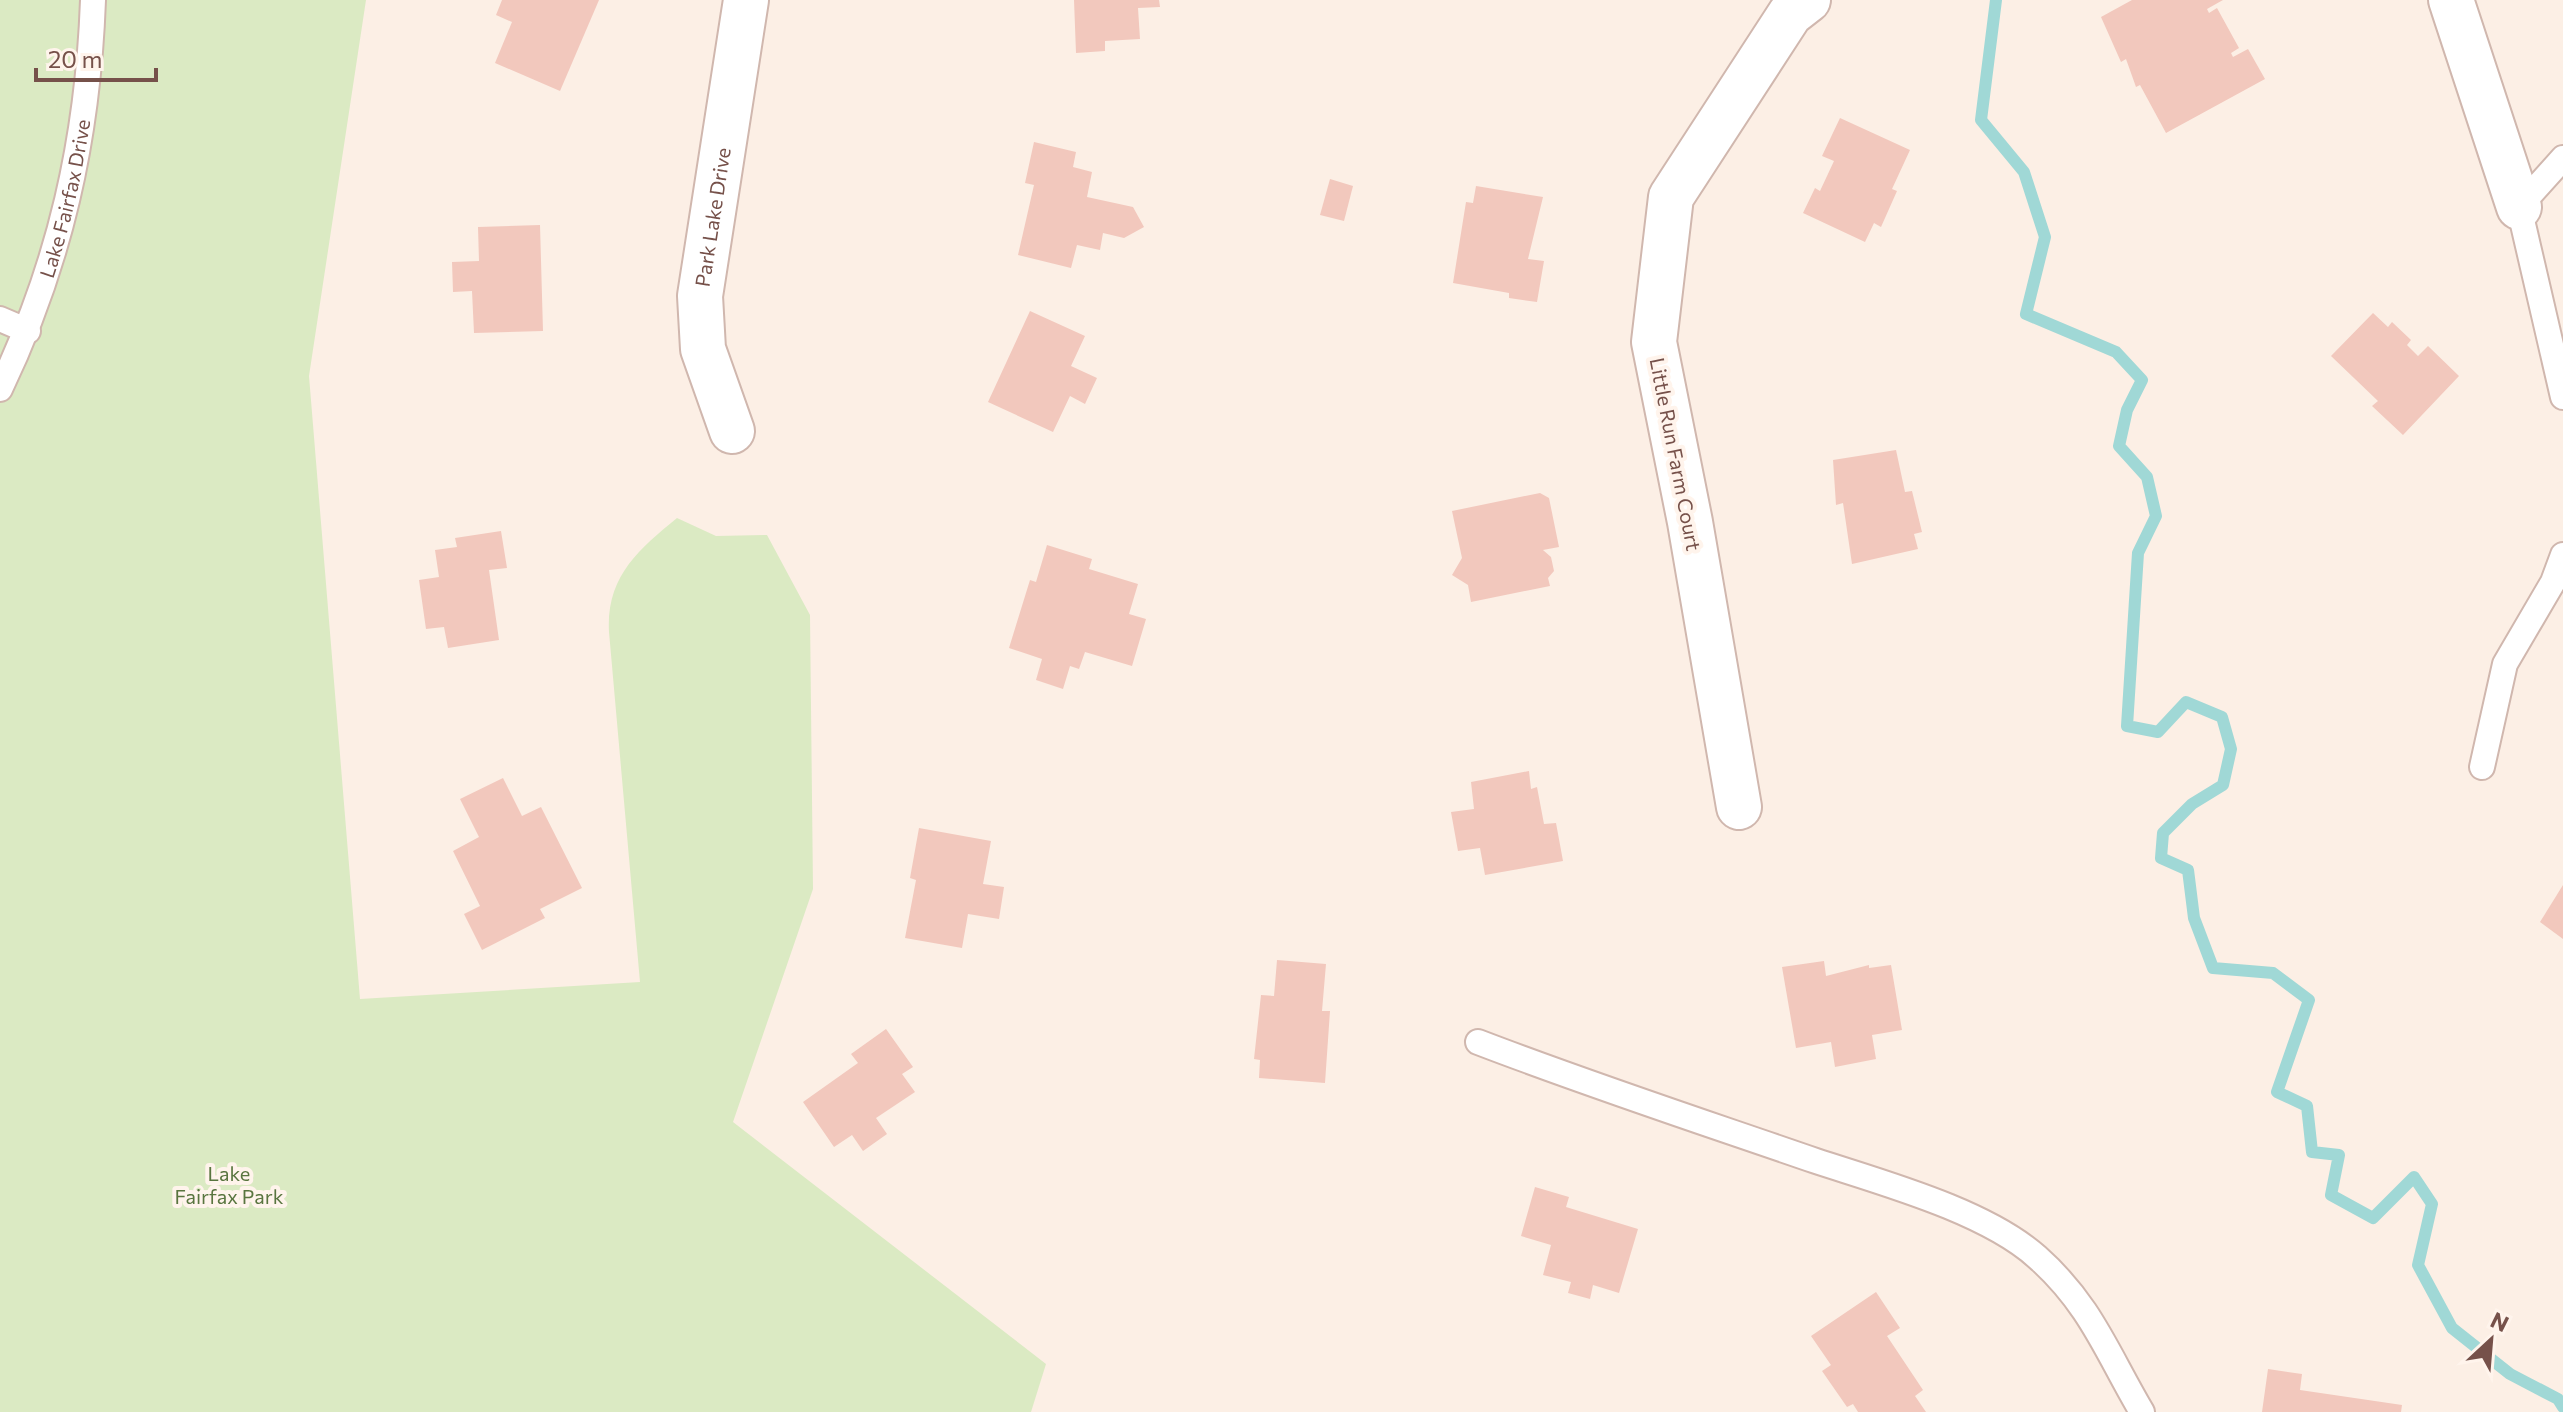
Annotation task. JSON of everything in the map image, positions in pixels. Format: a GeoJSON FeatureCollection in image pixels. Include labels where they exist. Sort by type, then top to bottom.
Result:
{"type":"FeatureCollection","features":[{"type":"Feature","properties":{"kind":"street","name":"Park Lake Drive"},"geometry":{"type":"LineString","coordinates":[[732,431],[703,349],[700,296],[746,0]]}},
{"type":"Feature","properties":{"kind":"street","name":"Little Run Farm Court"},"geometry":{"type":"LineString","coordinates":[[1739,807],[1690,522],[1654,342],[1671,197],[1790,14],[1808,0]]}},
{"type":"Feature","properties":{"kind":"street"},"geometry":{"type":"LineString","coordinates":[[2451,0],[2519,207]]}},
{"type":"Feature","properties":{"kind":"lane","name":"Lake Fairfax Drive"},"geometry":{"type":"LineString","coordinates":[[0,389],[28,331],[60,240],[82,135],[93,0]]}},
{"type":"Feature","properties":{"kind":"lane"},"geometry":{"type":"LineString","coordinates":[[2563,158],[2519,207],[2563,397]]}},
{"type":"Feature","properties":{"kind":"lane"},"geometry":{"type":"LineString","coordinates":[[0,319],[28,331]]}},
{"type":"Feature","properties":{"kind":"lane"},"geometry":{"type":"LineString","coordinates":[[2482,767],[2505,664],[2553,582],[2563,555]]}},
{"type":"Feature","properties":{"kind":"lane"},"geometry":{"type":"LineString","coordinates":[[1478,1042],[1897,1189],[1987,1224],[2035,1255],[2072,1292],[2103,1336],[2142,1412]]}},
{"type":"Feature","properties":{"kind":"green space","name":"Lake Fairfax Park"},"geometry":{"type":"Polygon","coordinates":[[[0,0],[366,0],[309,376],[360,999],[640,982],[609,632],[613,595],[627,566],[677,518],[716,536],[767,535],[810,615],[813,889],[733,1122],[1046,1364],[1031,1412],[0,1412],[0,0]]]}},
{"type":"Feature","properties":{"kind":"building"},"geometry":{"type":"Polygon","coordinates":[[[502,0],[599,0],[560,91],[495,63],[512,22],[496,15],[502,0]]]}},
{"type":"Feature","properties":{"kind":"building"},"geometry":{"type":"Polygon","coordinates":[[[1074,0],[1159,0],[1160,7],[1138,8],[1140,39],[1105,41],[1105,51],[1076,53],[1074,0]]]}},
{"type":"Feature","properties":{"kind":"building"},"geometry":{"type":"Polygon","coordinates":[[[2132,0],[2223,0],[2207,9],[2209,13],[2217,8],[2239,48],[2231,53],[2233,57],[2248,49],[2265,79],[2166,133],[2140,85],[2136,87],[2126,59],[2121,62],[2101,17],[2132,0]]]}},
{"type":"Feature","properties":{"kind":"building"},"geometry":{"type":"Polygon","coordinates":[[[1840,118],[1910,150],[1892,189],[1897,191],[1881,227],[1874,223],[1865,242],[1803,213],[1815,188],[1820,191],[1834,161],[1822,156],[1840,118]]]}},
{"type":"Feature","properties":{"kind":"building"},"geometry":{"type":"Polygon","coordinates":[[[1034,142],[1076,152],[1073,167],[1092,172],[1087,197],[1133,207],[1144,227],[1124,238],[1103,233],[1100,250],[1077,245],[1071,268],[1018,255],[1034,185],[1025,183],[1034,142]]]}},
{"type":"Feature","properties":{"kind":"building"},"geometry":{"type":"Polygon","coordinates":[[[1330,179],[1353,186],[1344,221],[1320,215],[1330,179]]]}},
{"type":"Feature","properties":{"kind":"building"},"geometry":{"type":"Polygon","coordinates":[[[1476,186],[1543,197],[1528,259],[1544,261],[1537,302],[1509,298],[1509,293],[1453,283],[1466,202],[1473,203],[1476,186]]]}},
{"type":"Feature","properties":{"kind":"building"},"geometry":{"type":"Polygon","coordinates":[[[540,225],[543,331],[474,333],[472,291],[453,292],[452,262],[479,261],[478,227],[540,225]]]}},
{"type":"Feature","properties":{"kind":"building"},"geometry":{"type":"Polygon","coordinates":[[[1030,311],[1085,336],[1071,366],[1097,378],[1085,404],[1070,396],[1053,432],[988,402],[1030,311]]]}},
{"type":"Feature","properties":{"kind":"building"},"geometry":{"type":"Polygon","coordinates":[[[2373,313],[2388,327],[2392,322],[2411,340],[2407,345],[2418,356],[2428,346],[2459,376],[2403,435],[2372,406],[2378,401],[2331,356],[2373,313]]]}},
{"type":"Feature","properties":{"kind":"building"},"geometry":{"type":"Polygon","coordinates":[[[1896,450],[1905,492],[1912,491],[1922,532],[1914,534],[1918,549],[1852,564],[1843,503],[1836,505],[1833,460],[1896,450]]]}},
{"type":"Feature","properties":{"kind":"building"},"geometry":{"type":"Polygon","coordinates":[[[1540,493],[1549,498],[1559,547],[1543,550],[1551,557],[1554,571],[1548,578],[1550,586],[1471,602],[1468,585],[1452,575],[1462,558],[1452,511],[1540,493]]]}},
{"type":"Feature","properties":{"kind":"building"},"geometry":{"type":"Polygon","coordinates":[[[501,531],[507,568],[489,570],[499,640],[448,648],[444,627],[426,629],[419,580],[439,577],[435,550],[457,547],[455,538],[501,531]]]}},
{"type":"Feature","properties":{"kind":"building"},"geometry":{"type":"Polygon","coordinates":[[[1047,545],[1092,559],[1089,569],[1138,584],[1129,614],[1146,619],[1132,666],[1085,652],[1079,669],[1070,666],[1063,689],[1036,680],[1042,659],[1009,648],[1030,580],[1036,582],[1047,545]]]}},
{"type":"Feature","properties":{"kind":"building"},"geometry":{"type":"Polygon","coordinates":[[[1529,771],[1531,789],[1537,787],[1544,824],[1556,823],[1563,861],[1485,875],[1480,848],[1458,851],[1451,812],[1474,809],[1471,782],[1529,771]]]}},
{"type":"Feature","properties":{"kind":"building"},"geometry":{"type":"Polygon","coordinates":[[[503,778],[522,816],[541,807],[582,888],[540,909],[545,918],[482,950],[464,914],[480,906],[453,851],[479,837],[460,799],[503,778]]]}},
{"type":"Feature","properties":{"kind":"building"},"geometry":{"type":"Polygon","coordinates":[[[919,828],[991,841],[983,884],[1004,887],[999,919],[968,914],[962,948],[905,938],[916,880],[910,878],[919,828]]]}},
{"type":"Feature","properties":{"kind":"building"},"geometry":{"type":"Polygon","coordinates":[[[2563,885],[2563,939],[2540,922],[2563,885]]]}},
{"type":"Feature","properties":{"kind":"building"},"geometry":{"type":"Polygon","coordinates":[[[1277,960],[1326,964],[1322,1011],[1330,1011],[1325,1083],[1259,1078],[1260,1060],[1254,1059],[1261,995],[1274,996],[1277,960]]]}},
{"type":"Feature","properties":{"kind":"building"},"geometry":{"type":"Polygon","coordinates":[[[1824,961],[1826,976],[1869,965],[1869,968],[1891,965],[1902,1030],[1872,1035],[1876,1059],[1835,1067],[1831,1042],[1796,1048],[1782,967],[1824,961]]]}},
{"type":"Feature","properties":{"kind":"building"},"geometry":{"type":"Polygon","coordinates":[[[886,1029],[913,1067],[902,1074],[915,1092],[876,1118],[887,1134],[863,1151],[852,1135],[834,1147],[803,1102],[858,1063],[851,1054],[886,1029]]]}},
{"type":"Feature","properties":{"kind":"building"},"geometry":{"type":"Polygon","coordinates":[[[1535,1187],[1569,1197],[1566,1207],[1638,1229],[1619,1293],[1593,1285],[1590,1299],[1568,1293],[1571,1282],[1543,1275],[1551,1245],[1521,1236],[1535,1187]]]}},
{"type":"Feature","properties":{"kind":"building"},"geometry":{"type":"Polygon","coordinates":[[[1876,1292],[1900,1328],[1887,1336],[1923,1390],[1915,1396],[1926,1412],[1858,1412],[1853,1404],[1847,1407],[1822,1371],[1831,1365],[1811,1336],[1876,1292]]]}},
{"type":"Feature","properties":{"kind":"building"},"geometry":{"type":"Polygon","coordinates":[[[2268,1369],[2302,1374],[2300,1390],[2402,1405],[2401,1412],[2262,1412],[2268,1369]]]}},
{"type":"Feature","properties":{"kind":"waterway"},"geometry":{"type":"LineString","coordinates":[[1996,0],[1981,120],[2024,172],[2045,237],[2026,314],[2116,352],[2142,380],[2127,410],[2119,446],[2147,477],[2156,516],[2138,553],[2127,726],[2158,732],[2186,702],[2222,717],[2231,749],[2223,785],[2192,804],[2163,833],[2161,858],[2188,870],[2194,918],[2213,968],[2273,973],[2309,1000],[2277,1092],[2307,1106],[2312,1152],[2339,1155],[2331,1195],[2373,1218],[2414,1177],[2432,1204],[2418,1265],[2452,1328],[2510,1374],[2558,1399],[2563,1407]]}}]}
